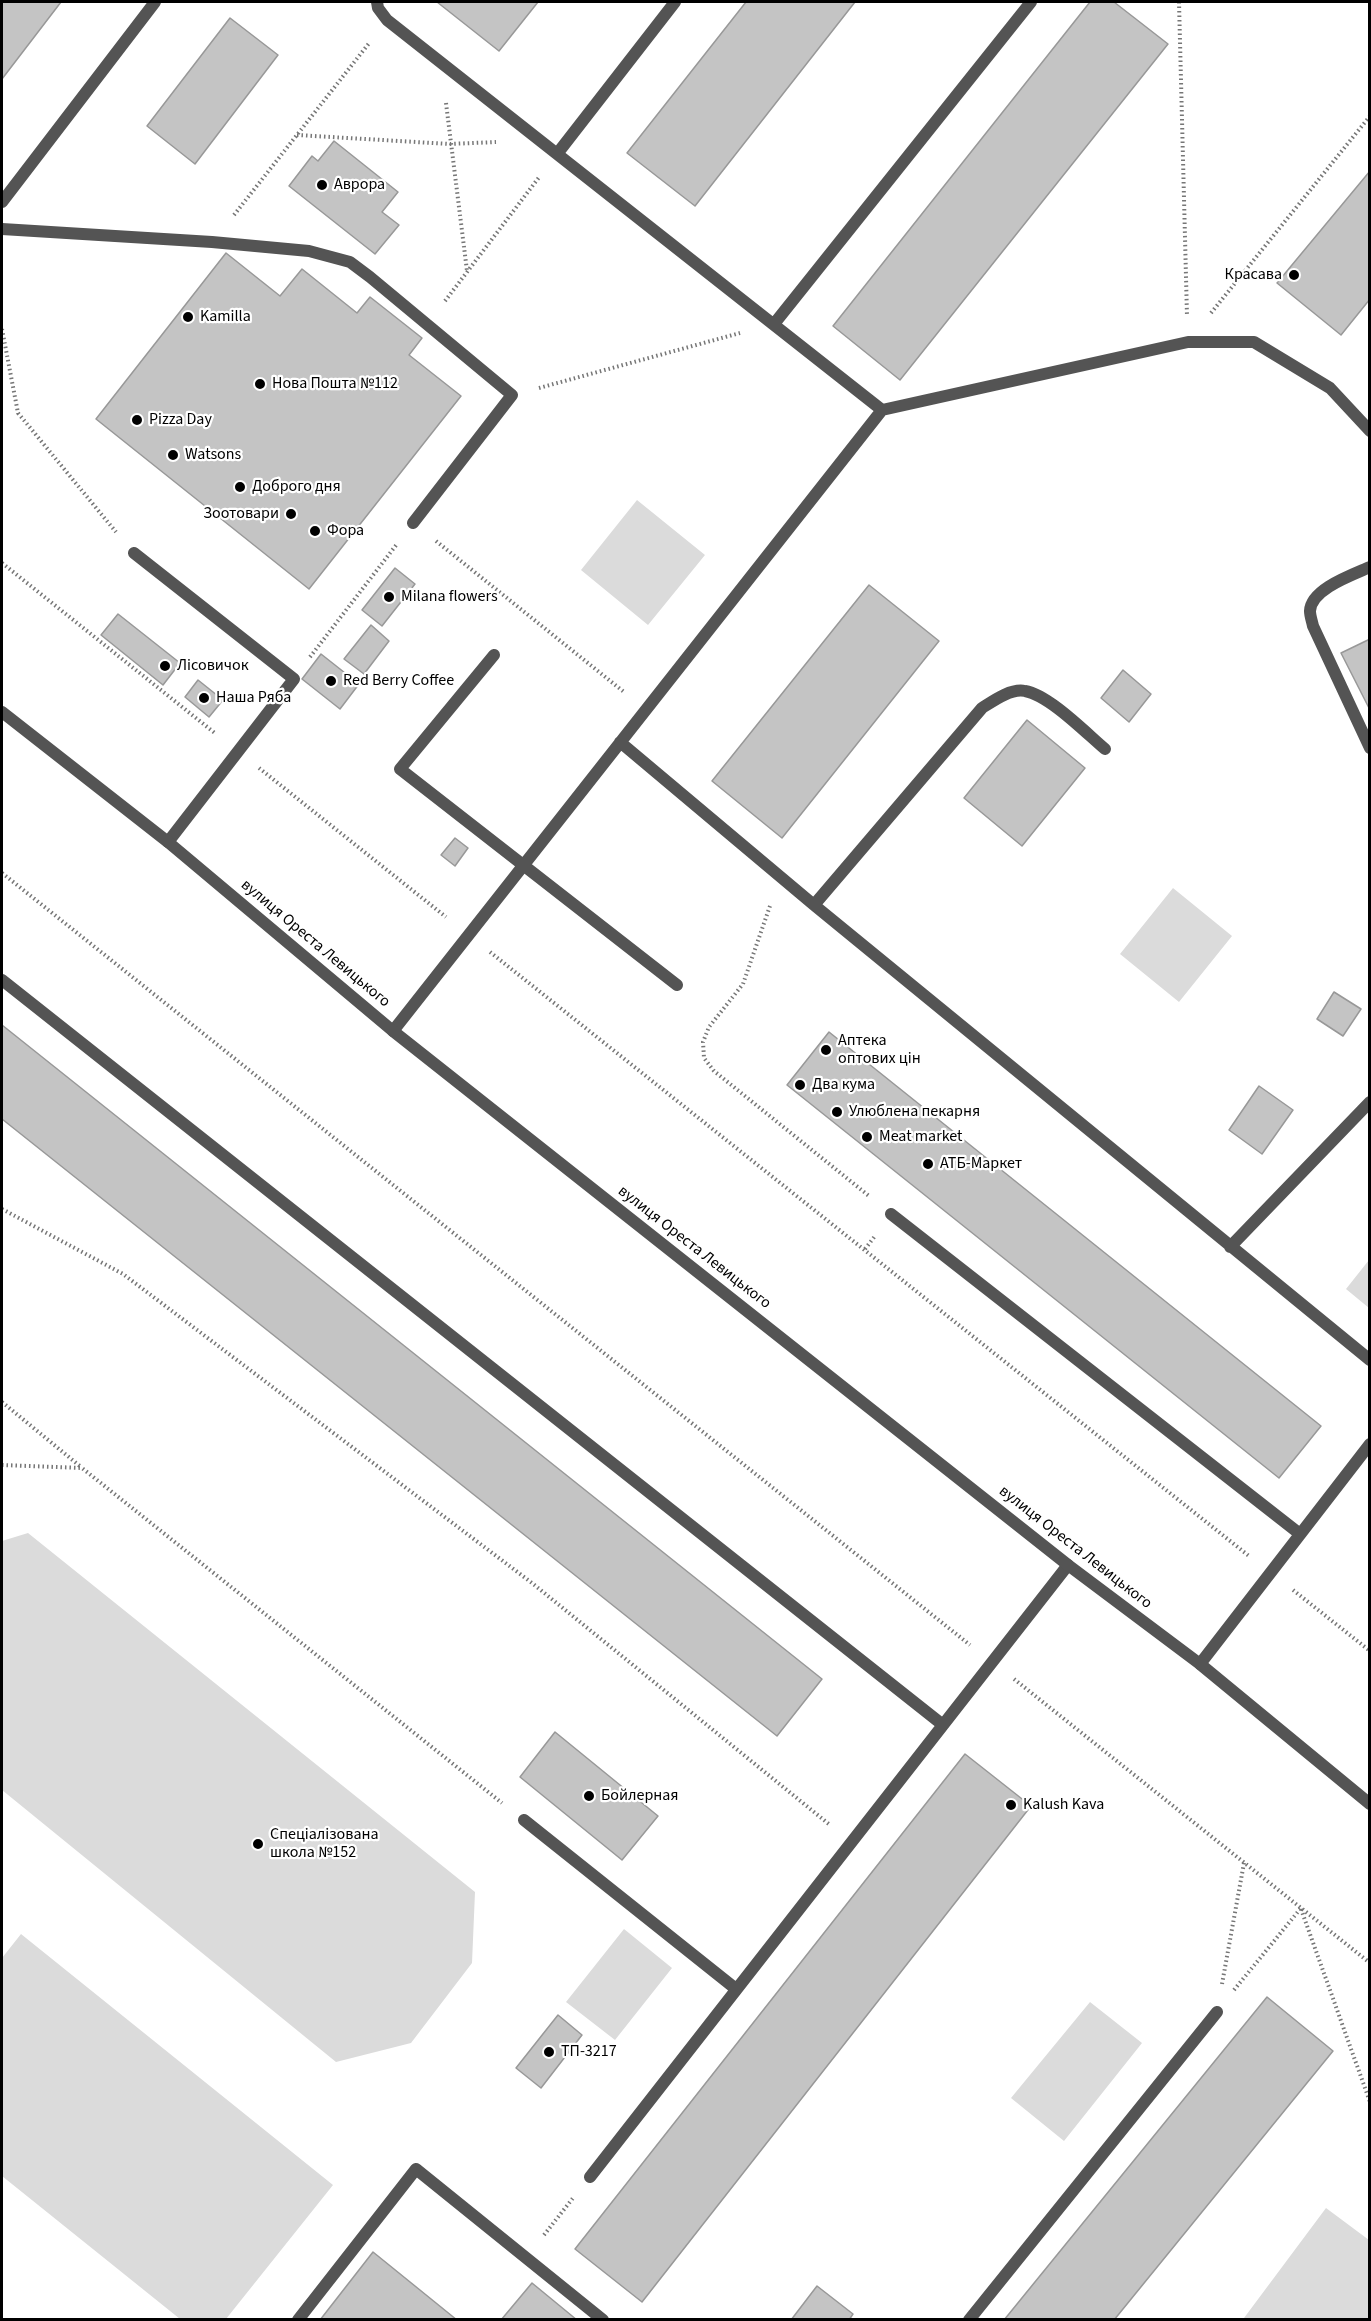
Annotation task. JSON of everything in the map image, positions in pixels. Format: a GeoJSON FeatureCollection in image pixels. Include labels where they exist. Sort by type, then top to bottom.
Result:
{"type":"FeatureCollection","features":[{"type":"Feature","properties":{"kind":"street"},"geometry":{"type":"LineString","coordinates":[[2,202],[155,2]]}},
{"type":"Feature","properties":{"kind":"street"},"geometry":{"type":"LineString","coordinates":[[377,2],[378,8],[387,20],[882,410]]}},
{"type":"Feature","properties":{"kind":"street"},"geometry":{"type":"LineString","coordinates":[[557,154],[675,2]]}},
{"type":"Feature","properties":{"kind":"street"},"geometry":{"type":"LineString","coordinates":[[774,324],[1031,2]]}},
{"type":"Feature","properties":{"kind":"street"},"geometry":{"type":"LineString","coordinates":[[2,229],[212,242],[309,251],[350,262],[512,395],[413,523]]}},
{"type":"Feature","properties":{"kind":"street"},"geometry":{"type":"LineString","coordinates":[[393,1030],[882,410],[1188,342],[1254,342],[1330,388],[1370,431]]}},
{"type":"Feature","properties":{"kind":"street"},"geometry":{"type":"LineString","coordinates":[[134,554],[294,679],[168,842]]}},
{"type":"Feature","properties":{"kind":"street"},"geometry":{"type":"LineString","coordinates":[[1370,567],[1330,586],[1316,597],[1310,610],[1313,626],[1370,748]]}},
{"type":"Feature","properties":{"kind":"street"},"geometry":{"type":"LineString","coordinates":[[494,655],[400,769],[677,985]]}},
{"type":"Feature","properties":{"kind":"street"},"geometry":{"type":"LineString","coordinates":[[814,905],[982,708],[1001,696],[1024,690],[1050,702],[1105,749]]}},
{"type":"Feature","properties":{"kind":"street","name":"вулиця Ореста Левицького"},"geometry":{"type":"LineString","coordinates":[[2,712],[168,842],[393,1030],[1068,1565],[1200,1664],[1370,1804]]}},
{"type":"Feature","properties":{"kind":"street"},"geometry":{"type":"LineString","coordinates":[[620,742],[814,905],[1370,1360]]}},
{"type":"Feature","properties":{"kind":"street"},"geometry":{"type":"LineString","coordinates":[[2,980],[943,1725]]}},
{"type":"Feature","properties":{"kind":"street"},"geometry":{"type":"LineString","coordinates":[[1230,1247],[1370,1102]]}},
{"type":"Feature","properties":{"kind":"street"},"geometry":{"type":"LineString","coordinates":[[891,1214],[1300,1534]]}},
{"type":"Feature","properties":{"kind":"street"},"geometry":{"type":"LineString","coordinates":[[1200,1664],[1370,1444]]}},
{"type":"Feature","properties":{"kind":"street"},"geometry":{"type":"LineString","coordinates":[[590,2177],[1068,1565]]}},
{"type":"Feature","properties":{"kind":"street"},"geometry":{"type":"LineString","coordinates":[[524,1820],[736,1989]]}},
{"type":"Feature","properties":{"kind":"street"},"geometry":{"type":"LineString","coordinates":[[969,2319],[1217,2012]]}},
{"type":"Feature","properties":{"kind":"street"},"geometry":{"type":"LineString","coordinates":[[298,2319],[416,2169],[603,2319]]}},
{"type":"Feature","properties":{"kind":"path"},"geometry":{"type":"LineString","coordinates":[[1179,2],[1188,342]]}},
{"type":"Feature","properties":{"kind":"path"},"geometry":{"type":"LineString","coordinates":[[212,242],[387,20]]}},
{"type":"Feature","properties":{"kind":"path"},"geometry":{"type":"LineString","coordinates":[[442,63],[467,272]]}},
{"type":"Feature","properties":{"kind":"path"},"geometry":{"type":"LineString","coordinates":[[1188,342],[1370,116]]}},
{"type":"Feature","properties":{"kind":"path"},"geometry":{"type":"LineString","coordinates":[[296,135],[450,144],[510,142],[531,134]]}},
{"type":"Feature","properties":{"kind":"path"},"geometry":{"type":"LineString","coordinates":[[427,324],[557,154]]}},
{"type":"Feature","properties":{"kind":"path"},"geometry":{"type":"LineString","coordinates":[[512,395],[774,324]]}},
{"type":"Feature","properties":{"kind":"path"},"geometry":{"type":"LineString","coordinates":[[2,329],[18,413],[134,554]]}},
{"type":"Feature","properties":{"kind":"path"},"geometry":{"type":"LineString","coordinates":[[294,679],[413,523],[646,709]]}},
{"type":"Feature","properties":{"kind":"path"},"geometry":{"type":"LineString","coordinates":[[2,563],[1370,1651]]}},
{"type":"Feature","properties":{"kind":"path"},"geometry":{"type":"LineString","coordinates":[[2,873],[1370,1963]]}},
{"type":"Feature","properties":{"kind":"path"},"geometry":{"type":"LineString","coordinates":[[781,877],[743,984],[709,1027],[703,1042],[704,1058],[714,1071],[891,1214]]}},
{"type":"Feature","properties":{"kind":"path"},"geometry":{"type":"LineString","coordinates":[[2,1209],[123,1274],[532,1583],[851,1843]]}},
{"type":"Feature","properties":{"kind":"path"},"geometry":{"type":"LineString","coordinates":[[2,1402],[524,1820]]}},
{"type":"Feature","properties":{"kind":"path"},"geometry":{"type":"LineString","coordinates":[[2,1465],[82,1468]]}},
{"type":"Feature","properties":{"kind":"path"},"geometry":{"type":"LineString","coordinates":[[1217,2012],[1244,1863]]}},
{"type":"Feature","properties":{"kind":"path"},"geometry":{"type":"LineString","coordinates":[[1217,2012],[1301,1908]]}},
{"type":"Feature","properties":{"kind":"path"},"geometry":{"type":"LineString","coordinates":[[1301,1908],[1370,2102]]}},
{"type":"Feature","properties":{"kind":"path"},"geometry":{"type":"LineString","coordinates":[[539,2241],[590,2177]]}},
{"type":"Feature","properties":{"kind":"shaded area"},"geometry":{"type":"Polygon","coordinates":[[[637,500],[705,555],[648,625],[581,570],[637,500]]]}},
{"type":"Feature","properties":{"kind":"shaded area"},"geometry":{"type":"Polygon","coordinates":[[[1173,888],[1232,936],[1179,1002],[1120,954],[1173,888]]]}},
{"type":"Feature","properties":{"kind":"shaded area"},"geometry":{"type":"Polygon","coordinates":[[[1369,1260],[1369,1308],[1346,1289],[1369,1260]]]}},
{"type":"Feature","properties":{"kind":"shaded area"},"geometry":{"type":"Polygon","coordinates":[[[28,1533],[475,1892],[472,1963],[411,2043],[336,2062],[2,1790],[2,1541],[28,1533]]]}},
{"type":"Feature","properties":{"kind":"shaded area"},"geometry":{"type":"Polygon","coordinates":[[[624,1929],[672,1968],[615,2040],[566,2002],[624,1929]]]}},
{"type":"Feature","properties":{"kind":"shaded area"},"geometry":{"type":"Polygon","coordinates":[[[21,1934],[333,2185],[226,2319],[180,2319],[2,2176],[2,1958],[21,1934]]]}},
{"type":"Feature","properties":{"kind":"shaded area"},"geometry":{"type":"Polygon","coordinates":[[[1090,2002],[1142,2043],[1064,2141],[1011,2098],[1090,2002]]]}},
{"type":"Feature","properties":{"kind":"shaded area"},"geometry":{"type":"Polygon","coordinates":[[[1326,2208],[1369,2240],[1369,2319],[1244,2318],[1326,2208]]]}},
{"type":"Feature","properties":{"kind":"building"},"geometry":{"type":"Polygon","coordinates":[[[2,2],[61,2],[2,79],[2,2]]]}},
{"type":"Feature","properties":{"kind":"building"},"geometry":{"type":"Polygon","coordinates":[[[437,2],[538,2],[499,51],[437,2]]]}},
{"type":"Feature","properties":{"kind":"building"},"geometry":{"type":"Polygon","coordinates":[[[746,2],[855,2],[695,206],[627,153],[746,2]]]}},
{"type":"Feature","properties":{"kind":"building"},"geometry":{"type":"Polygon","coordinates":[[[1090,2],[1114,2],[1168,44],[900,380],[833,326],[1090,2]]]}},
{"type":"Feature","properties":{"kind":"building"},"geometry":{"type":"Polygon","coordinates":[[[230,18],[278,55],[195,164],[147,126],[230,18]]]}},
{"type":"Feature","properties":{"kind":"building"},"geometry":{"type":"Polygon","coordinates":[[[334,141],[398,192],[382,212],[399,225],[375,254],[289,186],[312,156],[318,161],[334,141]]]}},
{"type":"Feature","properties":{"kind":"building"},"geometry":{"type":"Polygon","coordinates":[[[1370,171],[1370,299],[1341,335],[1277,283],[1370,171]]]}},
{"type":"Feature","properties":{"kind":"building"},"geometry":{"type":"Polygon","coordinates":[[[226,253],[280,296],[302,269],[357,313],[370,297],[422,338],[409,355],[461,396],[309,589],[96,419],[226,253]]]}},
{"type":"Feature","properties":{"kind":"building","name":"Milana flowers"},"geometry":{"type":"Polygon","coordinates":[[[395,568],[415,584],[382,626],[362,610],[395,568]]]}},
{"type":"Feature","properties":{"kind":"building"},"geometry":{"type":"Polygon","coordinates":[[[869,585],[939,641],[782,838],[712,781],[869,585]]]}},
{"type":"Feature","properties":{"kind":"building"},"geometry":{"type":"Polygon","coordinates":[[[118,614],[180,663],[163,685],[101,635],[118,614]]]}},
{"type":"Feature","properties":{"kind":"building"},"geometry":{"type":"Polygon","coordinates":[[[371,625],[389,641],[364,674],[344,659],[371,625]]]}},
{"type":"Feature","properties":{"kind":"building"},"geometry":{"type":"Polygon","coordinates":[[[1370,639],[1370,710],[1341,653],[1370,639]]]}},
{"type":"Feature","properties":{"kind":"building","name":"Red Berry Coffee"},"geometry":{"type":"Polygon","coordinates":[[[321,654],[359,684],[340,709],[302,679],[321,654]]]}},
{"type":"Feature","properties":{"kind":"building"},"geometry":{"type":"Polygon","coordinates":[[[1123,670],[1151,694],[1129,722],[1101,698],[1123,670]]]}},
{"type":"Feature","properties":{"kind":"building","name":"Наша Ряба"},"geometry":{"type":"Polygon","coordinates":[[[198,680],[223,700],[209,717],[185,697],[198,680]]]}},
{"type":"Feature","properties":{"kind":"building"},"geometry":{"type":"Polygon","coordinates":[[[1027,720],[1085,768],[1022,846],[964,798],[1027,720]]]}},
{"type":"Feature","properties":{"kind":"building"},"geometry":{"type":"Polygon","coordinates":[[[455,838],[468,848],[455,866],[441,855],[455,838]]]}},
{"type":"Feature","properties":{"kind":"building"},"geometry":{"type":"Polygon","coordinates":[[[1334,992],[1361,1009],[1343,1036],[1317,1019],[1334,992]]]}},
{"type":"Feature","properties":{"kind":"building"},"geometry":{"type":"Polygon","coordinates":[[[2,1025],[822,1679],[777,1736],[2,1119],[2,1025]]]}},
{"type":"Feature","properties":{"kind":"building"},"geometry":{"type":"Polygon","coordinates":[[[829,1032],[1321,1426],[1279,1478],[787,1085],[829,1032]]]}},
{"type":"Feature","properties":{"kind":"building"},"geometry":{"type":"Polygon","coordinates":[[[1259,1086],[1293,1110],[1262,1154],[1229,1130],[1259,1086]]]}},
{"type":"Feature","properties":{"kind":"building","name":"Бойлерная"},"geometry":{"type":"Polygon","coordinates":[[[555,1732],[658,1816],[622,1860],[520,1777],[555,1732]]]}},
{"type":"Feature","properties":{"kind":"building"},"geometry":{"type":"Polygon","coordinates":[[[965,1754],[1031,1806],[642,2302],[575,2249],[965,1754]]]}},
{"type":"Feature","properties":{"kind":"building"},"geometry":{"type":"Polygon","coordinates":[[[1267,1997],[1333,2051],[1114,2320],[1004,2320],[1267,1997]]]}},
{"type":"Feature","properties":{"kind":"building","name":"ТП-3217"},"geometry":{"type":"Polygon","coordinates":[[[558,2015],[582,2035],[541,2088],[516,2068],[558,2015]]]}},
{"type":"Feature","properties":{"kind":"building"},"geometry":{"type":"Polygon","coordinates":[[[373,2252],[457,2320],[320,2320],[373,2252]]]}},
{"type":"Feature","properties":{"kind":"building"},"geometry":{"type":"Polygon","coordinates":[[[532,2283],[577,2320],[501,2320],[532,2283]]]}},
{"type":"Feature","properties":{"kind":"building"},"geometry":{"type":"Polygon","coordinates":[[[817,2286],[853,2314],[849,2320],[791,2320],[817,2286]]]}},
{"type":"Feature","properties":{"kind":"place","name":"Аврора"},"geometry":{"type":"Point","coordinates":[322,185]}},
{"type":"Feature","properties":{"kind":"place","name":"Красава"},"geometry":{"type":"Point","coordinates":[1294,275]}},
{"type":"Feature","properties":{"kind":"place","name":"Kamilla"},"geometry":{"type":"Point","coordinates":[188,317]}},
{"type":"Feature","properties":{"kind":"place","name":"Нова Пошта №112"},"geometry":{"type":"Point","coordinates":[260,384]}},
{"type":"Feature","properties":{"kind":"place","name":"Pizza Day"},"geometry":{"type":"Point","coordinates":[137,420]}},
{"type":"Feature","properties":{"kind":"place","name":"Watsons"},"geometry":{"type":"Point","coordinates":[173,455]}},
{"type":"Feature","properties":{"kind":"place","name":"Доброго дня"},"geometry":{"type":"Point","coordinates":[240,487]}},
{"type":"Feature","properties":{"kind":"place","name":"Зоотовари"},"geometry":{"type":"Point","coordinates":[291,514]}},
{"type":"Feature","properties":{"kind":"place","name":"Фора"},"geometry":{"type":"Point","coordinates":[315,531]}},
{"type":"Feature","properties":{"kind":"place","name":"Milana flowers"},"geometry":{"type":"Point","coordinates":[389,597]}},
{"type":"Feature","properties":{"kind":"place","name":"Лісовичок"},"geometry":{"type":"Point","coordinates":[165,666]}},
{"type":"Feature","properties":{"kind":"place","name":"Red Berry Coffee"},"geometry":{"type":"Point","coordinates":[331,681]}},
{"type":"Feature","properties":{"kind":"place","name":"Наша Ряба"},"geometry":{"type":"Point","coordinates":[204,698]}},
{"type":"Feature","properties":{"kind":"place","name":"Аптека оптових цін"},"geometry":{"type":"Point","coordinates":[826,1050]}},
{"type":"Feature","properties":{"kind":"place","name":"Два кума"},"geometry":{"type":"Point","coordinates":[800,1085]}},
{"type":"Feature","properties":{"kind":"place","name":"Улюблена пекарня"},"geometry":{"type":"Point","coordinates":[837,1112]}},
{"type":"Feature","properties":{"kind":"place","name":"Meat market"},"geometry":{"type":"Point","coordinates":[867,1137]}},
{"type":"Feature","properties":{"kind":"place","name":"АТБ-Маркет"},"geometry":{"type":"Point","coordinates":[928,1164]}},
{"type":"Feature","properties":{"kind":"place","name":"Бойлерная"},"geometry":{"type":"Point","coordinates":[589,1796]}},
{"type":"Feature","properties":{"kind":"place","name":"Kalush Kava"},"geometry":{"type":"Point","coordinates":[1011,1805]}},
{"type":"Feature","properties":{"kind":"place","name":"Спеціалізована школа №152"},"geometry":{"type":"Point","coordinates":[258,1844]}},
{"type":"Feature","properties":{"kind":"place","name":"ТП-3217"},"geometry":{"type":"Point","coordinates":[549,2052]}}]}
